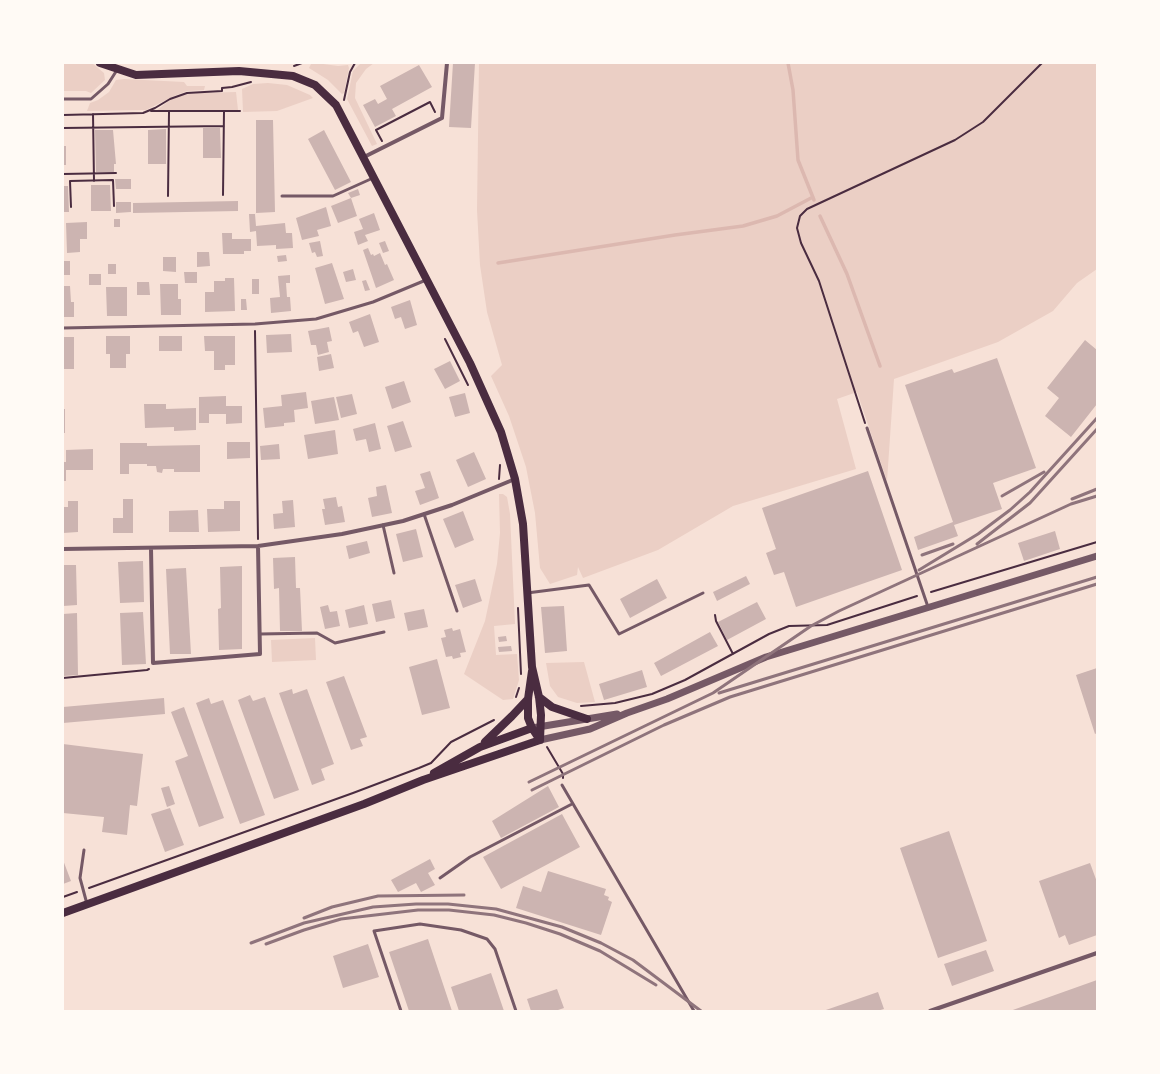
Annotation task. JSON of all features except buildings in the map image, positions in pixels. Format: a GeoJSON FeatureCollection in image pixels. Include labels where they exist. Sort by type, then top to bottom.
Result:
{"type":"FeatureCollection","features":[{"type":"Feature","properties":{"kind":"main road"},"geometry":{"type":"LineString","coordinates":[[100,63],[117,70],[136,75],[239,71],[301,78],[327,95],[336,105],[488,399],[501,432],[515,479],[523,524],[532,667],[539,697],[541,726],[540,740]]}},
{"type":"Feature","properties":{"kind":"main road"},"geometry":{"type":"LineString","coordinates":[[532,667],[528,698],[528,718],[532,728],[540,740]]}},
{"type":"Feature","properties":{"kind":"main road"},"geometry":{"type":"LineString","coordinates":[[539,697],[552,707],[587,719]]}},
{"type":"Feature","properties":{"kind":"main road"},"geometry":{"type":"LineString","coordinates":[[480,747],[528,698]]}},
{"type":"Feature","properties":{"kind":"main road"},"geometry":{"type":"LineString","coordinates":[[423,780],[480,747],[532,728]]}},
{"type":"Feature","properties":{"kind":"main road"},"geometry":{"type":"LineString","coordinates":[[63,912],[364,804],[423,780],[540,740]]}},
{"type":"Feature","properties":{"kind":"street"},"geometry":{"type":"LineString","coordinates":[[364,158],[442,118],[447,63]]}},
{"type":"Feature","properties":{"kind":"street"},"geometry":{"type":"LineString","coordinates":[[63,549],[258,546],[342,534],[424,514],[515,479]]}},
{"type":"Feature","properties":{"kind":"street"},"geometry":{"type":"LineString","coordinates":[[151,548],[154,663],[260,654],[258,546]]}},
{"type":"Feature","properties":{"kind":"street"},"geometry":{"type":"LineString","coordinates":[[540,740],[590,728],[667,699],[766,657],[1097,556]]}},
{"type":"Feature","properties":{"kind":"street"},"geometry":{"type":"LineString","coordinates":[[532,728],[627,713]]}},
{"type":"Feature","properties":{"kind":"street"},"geometry":{"type":"LineString","coordinates":[[930,1011],[1097,954]]}},
{"type":"Feature","properties":{"kind":"lane"},"geometry":{"type":"LineString","coordinates":[[63,99],[91,99],[108,84],[117,70]]}},
{"type":"Feature","properties":{"kind":"lane"},"geometry":{"type":"LineString","coordinates":[[282,196],[333,196],[374,178]]}},
{"type":"Feature","properties":{"kind":"lane"},"geometry":{"type":"LineString","coordinates":[[63,328],[255,324],[316,319],[373,302],[426,280]]}},
{"type":"Feature","properties":{"kind":"lane"},"geometry":{"type":"LineString","coordinates":[[867,428],[928,607]]}},
{"type":"Feature","properties":{"kind":"lane"},"geometry":{"type":"LineString","coordinates":[[424,514],[457,611]]}},
{"type":"Feature","properties":{"kind":"lane"},"geometry":{"type":"LineString","coordinates":[[383,525],[394,573]]}},
{"type":"Feature","properties":{"kind":"lane"},"geometry":{"type":"LineString","coordinates":[[527,593],[589,585],[619,634],[703,592]]}},
{"type":"Feature","properties":{"kind":"lane"},"geometry":{"type":"LineString","coordinates":[[260,634],[317,633],[335,643],[384,632]]}},
{"type":"Feature","properties":{"kind":"lane"},"geometry":{"type":"LineString","coordinates":[[562,785],[694,1011]]}},
{"type":"Feature","properties":{"kind":"lane"},"geometry":{"type":"LineString","coordinates":[[440,878],[470,857],[572,804]]}},
{"type":"Feature","properties":{"kind":"lane"},"geometry":{"type":"LineString","coordinates":[[84,850],[80,878],[82,891],[87,904]]}},
{"type":"Feature","properties":{"kind":"lane"},"geometry":{"type":"LineString","coordinates":[[402,1011],[374,931],[420,924],[461,930],[487,939],[495,949],[516,1011]]}},
{"type":"Feature","properties":{"kind":"path"},"geometry":{"type":"LineString","coordinates":[[294,66],[302,63]]}},
{"type":"Feature","properties":{"kind":"path"},"geometry":{"type":"LineString","coordinates":[[344,100],[350,72],[355,63]]}},
{"type":"Feature","properties":{"kind":"path"},"geometry":{"type":"LineString","coordinates":[[867,428],[819,281],[801,243],[797,228],[800,216],[807,210],[955,140],[983,122],[1042,63]]}},
{"type":"Feature","properties":{"kind":"path"},"geometry":{"type":"LineString","coordinates":[[63,115],[143,113],[150,111],[170,99],[187,93],[222,91],[222,88],[254,81]]}},
{"type":"Feature","properties":{"kind":"path"},"geometry":{"type":"LineString","coordinates":[[385,147],[376,130],[430,102],[439,120]]}},
{"type":"Feature","properties":{"kind":"path"},"geometry":{"type":"LineString","coordinates":[[150,111],[240,111]]}},
{"type":"Feature","properties":{"kind":"path"},"geometry":{"type":"LineString","coordinates":[[223,195],[225,143],[224,111]]}},
{"type":"Feature","properties":{"kind":"path"},"geometry":{"type":"LineString","coordinates":[[168,196],[169,112]]}},
{"type":"Feature","properties":{"kind":"path"},"geometry":{"type":"LineString","coordinates":[[93,114],[94,180]]}},
{"type":"Feature","properties":{"kind":"path"},"geometry":{"type":"LineString","coordinates":[[63,128],[224,126]]}},
{"type":"Feature","properties":{"kind":"path"},"geometry":{"type":"LineString","coordinates":[[63,174],[116,173]]}},
{"type":"Feature","properties":{"kind":"path"},"geometry":{"type":"LineString","coordinates":[[71,207],[70,181],[94,180],[114,180],[114,206]]}},
{"type":"Feature","properties":{"kind":"path"},"geometry":{"type":"LineString","coordinates":[[255,324],[258,546]]}},
{"type":"Feature","properties":{"kind":"path"},"geometry":{"type":"LineString","coordinates":[[445,337],[472,392]]}},
{"type":"Feature","properties":{"kind":"path"},"geometry":{"type":"LineString","coordinates":[[499,485],[500,465]]}},
{"type":"Feature","properties":{"kind":"path"},"geometry":{"type":"LineString","coordinates":[[575,706],[590,707],[615,703],[652,694],[685,680],[768,634],[789,626],[826,625],[1097,542]]}},
{"type":"Feature","properties":{"kind":"path"},"geometry":{"type":"LineString","coordinates":[[517,601],[521,677]]}},
{"type":"Feature","properties":{"kind":"path"},"geometry":{"type":"LineString","coordinates":[[715,615],[716,621],[733,654]]}},
{"type":"Feature","properties":{"kind":"path"},"geometry":{"type":"LineString","coordinates":[[63,678],[147,670],[154,663]]}},
{"type":"Feature","properties":{"kind":"path"},"geometry":{"type":"LineString","coordinates":[[514,701],[520,682]]}},
{"type":"Feature","properties":{"kind":"path"},"geometry":{"type":"LineString","coordinates":[[63,897],[353,794],[419,768],[431,763],[451,742],[497,718]]}},
{"type":"Feature","properties":{"kind":"path"},"geometry":{"type":"LineString","coordinates":[[548,747],[563,774],[562,785]]}},
{"type":"Feature","properties":{"kind":"shaded area"},"geometry":{"type":"Polygon","coordinates":[[[63,63],[92,63],[104,73],[105,80],[91,93],[86,91],[63,91],[63,63]]]}},
{"type":"Feature","properties":{"kind":"shaded area"},"geometry":{"type":"Polygon","coordinates":[[[316,63],[338,66],[348,65],[349,68],[344,93],[342,94],[328,80],[309,68],[311,64],[316,63]]]}},
{"type":"Feature","properties":{"kind":"shaded area"},"geometry":{"type":"Polygon","coordinates":[[[361,63],[374,63],[366,69],[356,83],[355,98],[377,144],[372,146],[347,99],[353,71],[361,63]]]}},
{"type":"Feature","properties":{"kind":"shaded area"},"geometry":{"type":"Polygon","coordinates":[[[479,63],[1097,63],[1097,269],[1077,283],[1053,311],[998,342],[894,379],[887,481],[857,392],[837,399],[856,469],[733,506],[658,550],[583,578],[578,567],[577,575],[550,584],[540,568],[535,513],[526,467],[509,416],[491,376],[502,365],[487,312],[480,265],[477,210],[479,63]]]}},
{"type":"Feature","properties":{"kind":"shaded area"},"geometry":{"type":"Polygon","coordinates":[[[124,79],[184,82],[187,86],[205,86],[204,90],[187,91],[146,110],[87,111],[90,103],[98,100],[109,92],[116,80],[124,79]]]}},
{"type":"Feature","properties":{"kind":"shaded area"},"geometry":{"type":"Polygon","coordinates":[[[268,83],[287,85],[310,95],[313,98],[277,111],[243,112],[242,89],[253,84],[268,83]]]}},
{"type":"Feature","properties":{"kind":"shaded area"},"geometry":{"type":"Polygon","coordinates":[[[236,92],[238,110],[157,110],[170,100],[183,95],[196,93],[236,92]]]}},
{"type":"Feature","properties":{"kind":"shaded area"},"geometry":{"type":"Polygon","coordinates":[[[499,494],[503,494],[507,497],[510,514],[515,624],[494,626],[496,655],[517,654],[519,680],[513,699],[503,700],[464,674],[485,621],[497,564],[500,533],[499,494]]]}},
{"type":"Feature","properties":{"kind":"shaded area"},"geometry":{"type":"Polygon","coordinates":[[[315,638],[316,660],[272,662],[271,640],[315,638]]]}},
{"type":"Feature","properties":{"kind":"shaded area"},"geometry":{"type":"Polygon","coordinates":[[[584,662],[595,702],[577,703],[558,697],[550,686],[546,663],[584,662]]]}},
{"type":"Feature","properties":{"kind":"waterway"},"geometry":{"type":"LineString","coordinates":[[788,63],[793,90],[798,160],[814,200]]}},
{"type":"Feature","properties":{"kind":"waterway"},"geometry":{"type":"LineString","coordinates":[[498,263],[675,235],[743,226],[777,216],[813,197]]}},
{"type":"Feature","properties":{"kind":"waterway"},"geometry":{"type":"LineString","coordinates":[[820,216],[847,274],[880,366]]}},
{"type":"Feature","properties":{"kind":"railway"},"geometry":{"type":"LineString","coordinates":[[919,570],[978,534],[1010,510],[1030,492],[1097,418]]}},
{"type":"Feature","properties":{"kind":"railway"},"geometry":{"type":"LineString","coordinates":[[977,544],[1030,503],[1097,429]]}},
{"type":"Feature","properties":{"kind":"railway"},"geometry":{"type":"LineString","coordinates":[[1002,496],[1044,472]]}},
{"type":"Feature","properties":{"kind":"railway"},"geometry":{"type":"LineString","coordinates":[[1072,499],[1097,489]]}},
{"type":"Feature","properties":{"kind":"railway"},"geometry":{"type":"LineString","coordinates":[[529,782],[713,693],[811,626],[839,611],[1071,504],[1097,496]]}},
{"type":"Feature","properties":{"kind":"railway"},"geometry":{"type":"LineString","coordinates":[[922,555],[953,544]]}},
{"type":"Feature","properties":{"kind":"railway"},"geometry":{"type":"LineString","coordinates":[[719,693],[1097,577]]}},
{"type":"Feature","properties":{"kind":"railway"},"geometry":{"type":"LineString","coordinates":[[532,790],[664,725],[730,697],[1097,584]]}},
{"type":"Feature","properties":{"kind":"railway"},"geometry":{"type":"LineString","coordinates":[[304,918],[332,907],[378,896],[464,895]]}},
{"type":"Feature","properties":{"kind":"railway"},"geometry":{"type":"LineString","coordinates":[[251,943],[304,923],[373,907],[416,904],[448,904],[496,909],[562,927],[601,943],[633,960],[701,1011]]}},
{"type":"Feature","properties":{"kind":"railway"},"geometry":{"type":"LineString","coordinates":[[266,944],[304,930],[341,919],[418,910],[449,910],[494,915],[560,934],[600,951],[656,985]]}}]}
